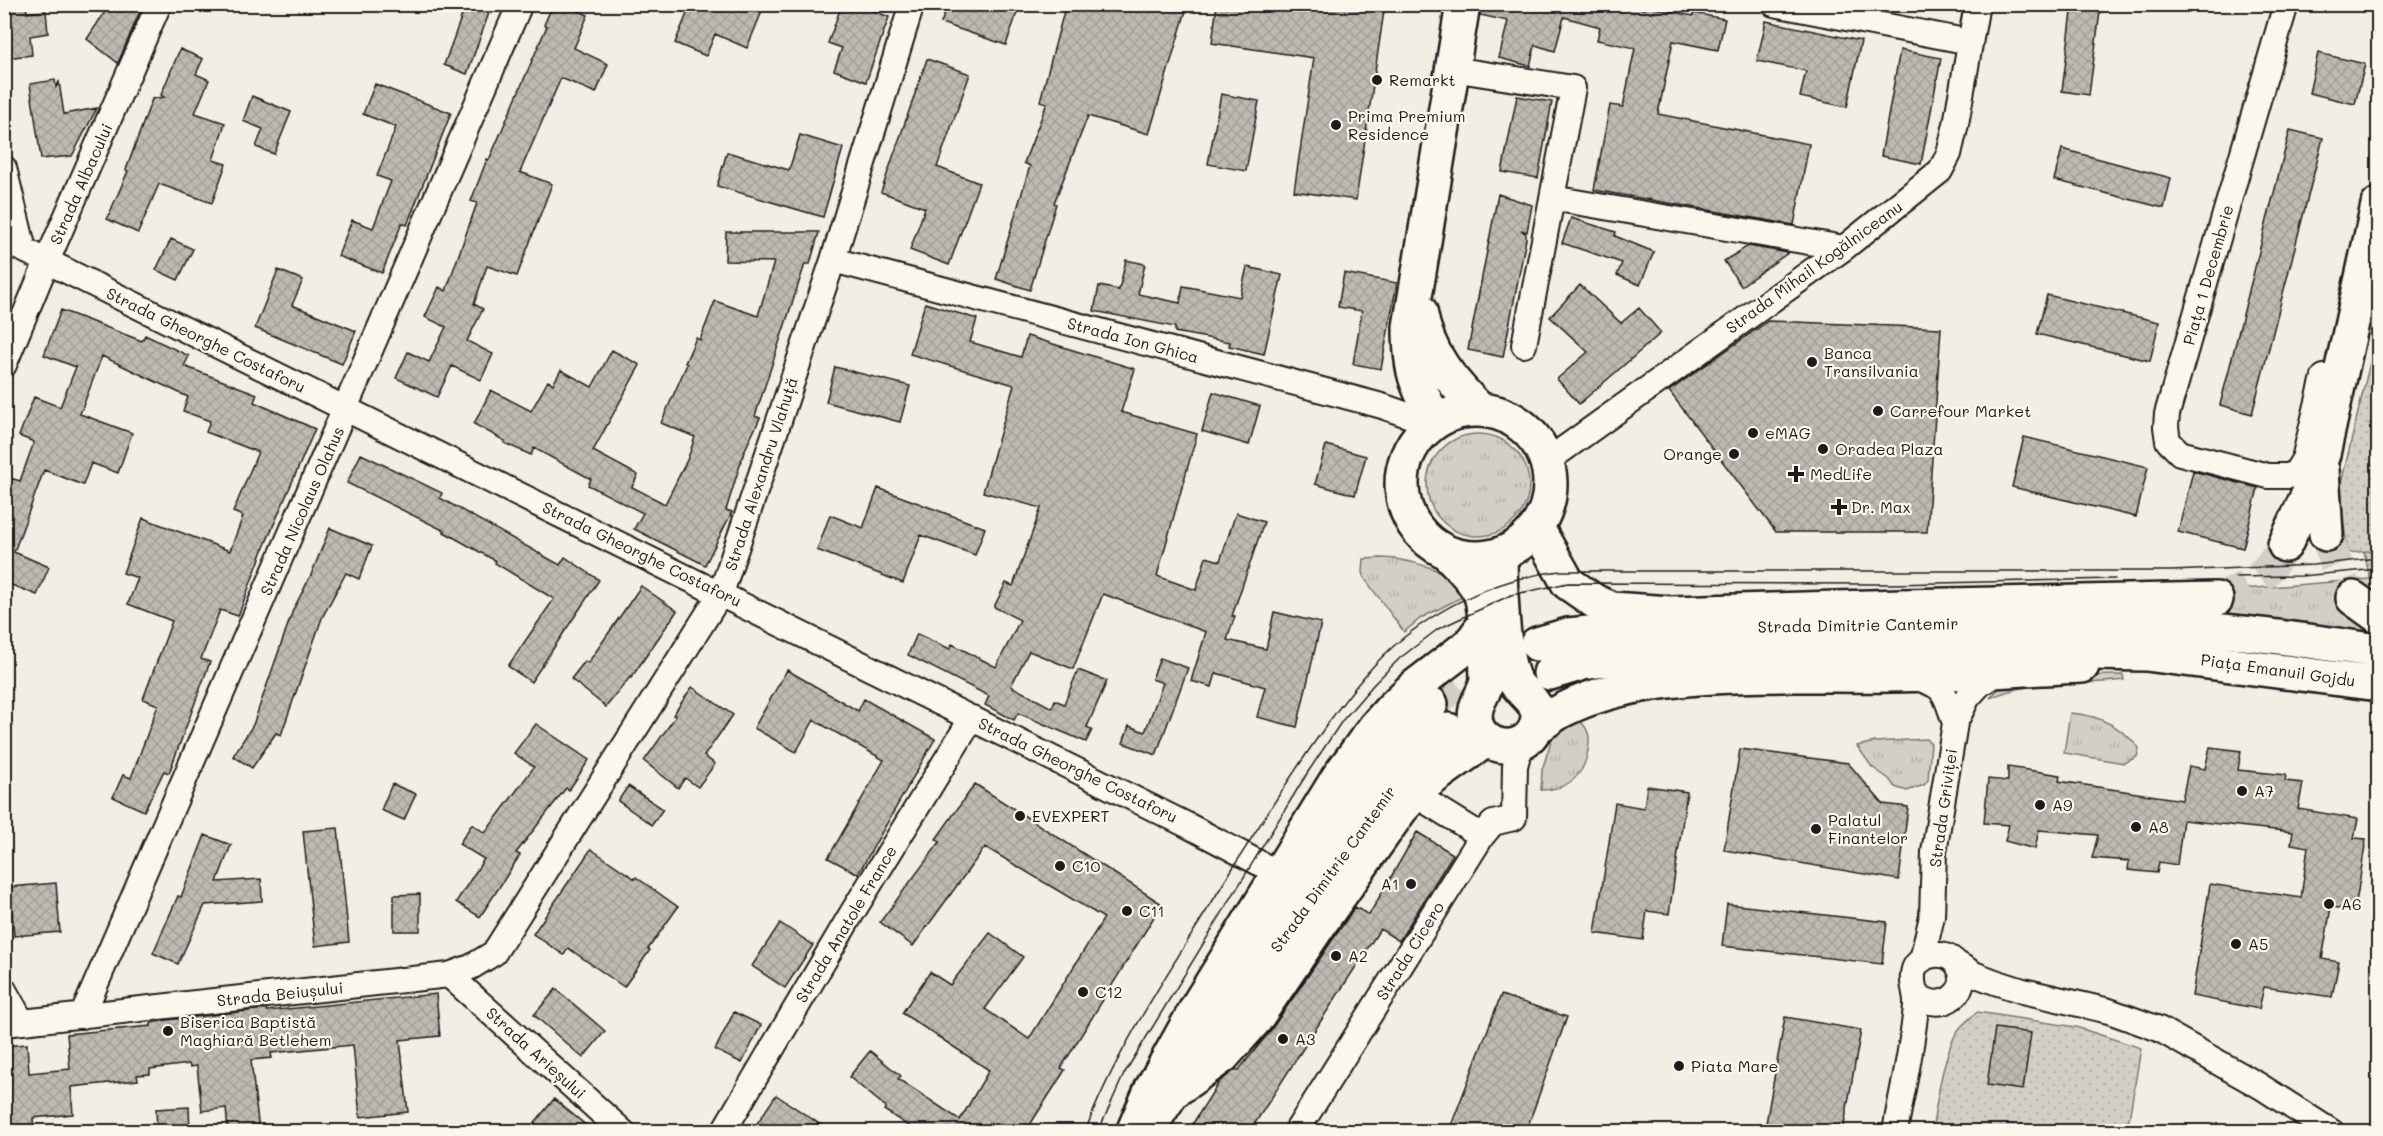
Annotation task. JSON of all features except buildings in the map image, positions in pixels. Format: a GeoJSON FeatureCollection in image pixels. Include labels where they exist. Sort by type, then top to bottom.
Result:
{"type":"FeatureCollection","features":[{"type":"Feature","properties":{"kind":"main road"},"geometry":{"type":"LineString","coordinates":[[1434,422],[1418,390],[1411,365],[1410,327],[1463,4]]}},
{"type":"Feature","properties":{"kind":"main road"},"geometry":{"type":"LineString","coordinates":[[2285,545],[2308,495],[2323,454],[2377,211]]}},
{"type":"Feature","properties":{"kind":"main road"},"geometry":{"type":"LineString","coordinates":[[1416,286],[1428,341],[1439,363],[1452,382],[1480,410]]}},
{"type":"Feature","properties":{"kind":"main road"},"geometry":{"type":"LineString","coordinates":[[1446,552],[1478,557],[1500,555],[1518,546],[1537,528],[1546,512],[1550,495],[1550,472],[1547,461],[1539,445],[1526,429],[1504,416],[1480,410],[1448,414],[1434,422],[1419,437],[1410,452],[1404,469],[1402,487],[1405,505],[1412,522],[1427,540],[1446,552],[1467,574],[1480,593],[1483,606],[1487,679],[1486,690],[1477,704],[1474,718],[1480,733],[1510,739]]}},
{"type":"Feature","properties":{"kind":"main road"},"geometry":{"type":"LineString","coordinates":[[2323,454],[2326,534]]}},
{"type":"Feature","properties":{"kind":"main road"},"geometry":{"type":"LineString","coordinates":[[1537,528],[1568,583],[1593,601],[1611,609],[1671,613],[2216,599]]}},
{"type":"Feature","properties":{"kind":"main road"},"geometry":{"type":"LineString","coordinates":[[1500,555],[1501,591],[1509,668],[1513,680],[1538,712],[1510,739]]}},
{"type":"Feature","properties":{"kind":"main road"},"geometry":{"type":"LineString","coordinates":[[1902,606],[1917,612],[1935,624]]}},
{"type":"Feature","properties":{"kind":"main road","name":"Strada Dimitrie Cantemir"},"geometry":{"type":"LineString","coordinates":[[1537,644],[1577,634],[1642,628],[1935,624],[2179,641]]}},
{"type":"Feature","properties":{"kind":"main road"},"geometry":{"type":"LineString","coordinates":[[1133,1131],[1152,1088],[1200,1002],[1339,776],[1375,727],[1414,687],[1470,644],[1484,625]]}},
{"type":"Feature","properties":{"kind":"main road","name":"Strada Dimitrie Cantemir"},"geometry":{"type":"LineString","coordinates":[[1550,673],[1583,663],[1644,654],[1950,651],[2146,654],[2179,641]]}},
{"type":"Feature","properties":{"kind":"main road","name":"Piața Emanuil Gojdu"},"geometry":{"type":"LineString","coordinates":[[2179,641],[2379,651]]}},
{"type":"Feature","properties":{"kind":"main road","name":"Piața Emanuil Gojdu"},"geometry":{"type":"LineString","coordinates":[[2179,641],[2379,684]]}},
{"type":"Feature","properties":{"kind":"main road"},"geometry":{"type":"LineString","coordinates":[[1171,1094],[1223,1056],[1255,1020],[1389,824],[1414,794],[1440,772],[1510,739],[1562,710],[1626,689],[1671,681],[1754,676],[1909,675],[2090,666],[2146,654]]}},
{"type":"Feature","properties":{"kind":"main road","name":"Strada Dimitrie Cantemir"},"geometry":{"type":"LineString","coordinates":[[1146,1131],[1245,983],[1254,959],[1278,911],[1341,810],[1374,766],[1439,717]]}},
{"type":"Feature","properties":{"kind":"street","name":"Strada Albacului"},"geometry":{"type":"LineString","coordinates":[[4,365],[159,4]]}},
{"type":"Feature","properties":{"kind":"street","name":"Strada Nicolaus Olahus"},"geometry":{"type":"LineString","coordinates":[[82,1016],[520,4]]}},
{"type":"Feature","properties":{"kind":"street","name":"Strada Alexandru Vlahuță"},"geometry":{"type":"LineString","coordinates":[[449,975],[471,967],[494,953],[721,593],[833,260],[912,4]]}},
{"type":"Feature","properties":{"kind":"street"},"geometry":{"type":"LineString","coordinates":[[1774,4],[1970,42]]}},
{"type":"Feature","properties":{"kind":"street","name":"Strada Mihail Kogălniceanu"},"geometry":{"type":"LineString","coordinates":[[1547,461],[1844,248],[1940,171],[1948,154],[1956,124],[1977,4]]}},
{"type":"Feature","properties":{"kind":"street","name":"Piața 1 Decembrie"},"geometry":{"type":"LineString","coordinates":[[2286,4],[2168,414],[2166,427],[2168,441],[2180,453],[2268,476],[2292,475],[2304,459],[2361,237],[2377,211]]}},
{"type":"Feature","properties":{"kind":"street"},"geometry":{"type":"LineString","coordinates":[[1452,69],[1573,88],[1524,345]]}},
{"type":"Feature","properties":{"kind":"street"},"geometry":{"type":"LineString","coordinates":[[4,168],[14,245]]}},
{"type":"Feature","properties":{"kind":"street"},"geometry":{"type":"LineString","coordinates":[[1552,198],[1844,248]]}},
{"type":"Feature","properties":{"kind":"street","name":"Strada Gheorghe Costaforu"},"geometry":{"type":"LineString","coordinates":[[14,245],[721,593],[1187,825],[1278,873]]}},
{"type":"Feature","properties":{"kind":"street","name":"Strada Ion Ghica"},"geometry":{"type":"LineString","coordinates":[[833,260],[1371,403],[1434,422]]}},
{"type":"Feature","properties":{"kind":"street","name":"Strada Griviței"},"geometry":{"type":"LineString","coordinates":[[1934,893],[1935,845],[1955,723],[1968,697],[1980,684],[2002,670]]}},
{"type":"Feature","properties":{"kind":"street","name":"Strada Griviței"},"geometry":{"type":"LineString","coordinates":[[1909,675],[1935,683],[1942,689],[1955,723]]}},
{"type":"Feature","properties":{"kind":"street","name":"Strada Anatole France"},"geometry":{"type":"LineString","coordinates":[[723,1131],[852,913],[972,718]]}},
{"type":"Feature","properties":{"kind":"street"},"geometry":{"type":"LineString","coordinates":[[1414,794],[1482,837],[1493,823],[1514,818],[1510,739]]}},
{"type":"Feature","properties":{"kind":"street","name":"Strada Cicero"},"geometry":{"type":"LineString","coordinates":[[1296,1131],[1482,837]]}},
{"type":"Feature","properties":{"kind":"street"},"geometry":{"type":"LineString","coordinates":[[1934,893],[1929,934],[1922,960],[1913,972],[1917,994],[1929,1003],[2023,991]]}},
{"type":"Feature","properties":{"kind":"street"},"geometry":{"type":"LineString","coordinates":[[1908,1069],[1929,1023],[1961,984],[1962,975],[1953,960],[1934,893]]}},
{"type":"Feature","properties":{"kind":"street"},"geometry":{"type":"LineString","coordinates":[[1922,960],[1936,954],[1953,960],[1974,974],[2023,991],[2109,1011],[2159,1029],[2260,1086],[2332,1131]]}},
{"type":"Feature","properties":{"kind":"street","name":"Strada Beiușului"},"geometry":{"type":"LineString","coordinates":[[14,1023],[449,975]]}},
{"type":"Feature","properties":{"kind":"street","name":"Strada Arieșului"},"geometry":{"type":"LineString","coordinates":[[449,975],[623,1131]]}},
{"type":"Feature","properties":{"kind":"street"},"geometry":{"type":"LineString","coordinates":[[4,990],[14,1023]]}},
{"type":"Feature","properties":{"kind":"street"},"geometry":{"type":"LineString","coordinates":[[1894,1131],[1908,1069],[1917,994]]}},
{"type":"Feature","properties":{"kind":"green space"},"geometry":{"type":"Polygon","coordinates":[[[2378,329],[2378,550],[2348,553],[2339,492],[2378,329]]]}},
{"type":"Feature","properties":{"kind":"green space"},"geometry":{"type":"Polygon","coordinates":[[[1478,434],[1497,438],[1514,449],[1525,466],[1529,485],[1525,504],[1514,521],[1497,532],[1478,536],[1459,532],[1442,521],[1431,504],[1427,485],[1431,466],[1442,449],[1459,438],[1478,434]]]}},
{"type":"Feature","properties":{"kind":"green space"},"geometry":{"type":"Polygon","coordinates":[[[2378,550],[2378,601],[2371,627],[2372,639],[2220,617],[2217,591],[2370,579],[2364,551],[2378,550]]]}},
{"type":"Feature","properties":{"kind":"green space"},"geometry":{"type":"Polygon","coordinates":[[[1381,558],[1416,563],[1441,572],[1459,587],[1462,597],[1421,618],[1404,632],[1365,579],[1364,559],[1381,558]]]}},
{"type":"Feature","properties":{"kind":"green space"},"geometry":{"type":"Polygon","coordinates":[[[2123,675],[2124,680],[2022,688],[1990,698],[2003,684],[2065,676],[2123,675]]]}},
{"type":"Feature","properties":{"kind":"green space"},"geometry":{"type":"Polygon","coordinates":[[[2070,713],[2100,719],[2117,728],[2139,748],[2137,757],[2124,763],[2064,753],[2070,713]]]}},
{"type":"Feature","properties":{"kind":"green space"},"geometry":{"type":"Polygon","coordinates":[[[1575,721],[1582,723],[1589,736],[1583,767],[1567,784],[1541,790],[1542,770],[1553,735],[1575,721]]]}},
{"type":"Feature","properties":{"kind":"green space"},"geometry":{"type":"Polygon","coordinates":[[[1926,739],[1931,743],[1928,780],[1924,785],[1907,791],[1895,787],[1889,779],[1872,767],[1857,746],[1875,742],[1926,739]]]}},
{"type":"Feature","properties":{"kind":"green space"},"geometry":{"type":"Polygon","coordinates":[[[1977,1012],[2076,1027],[2141,1048],[2127,1131],[1932,1132],[1949,1049],[1960,1028],[1977,1012]]]}},
{"type":"Feature","properties":{"kind":"tunnel"},"geometry":{"type":"LineString","coordinates":[[2326,534],[2343,584],[2353,598]]}},
{"type":"Feature","properties":{"kind":"tunnel"},"geometry":{"type":"LineString","coordinates":[[2216,599],[2240,590],[2256,580],[2270,566],[2285,545]]}},
{"type":"Feature","properties":{"kind":"tunnel"},"geometry":{"type":"LineString","coordinates":[[1431,704],[1470,674],[1510,655]]}},
{"type":"Feature","properties":{"kind":"tram line"},"geometry":{"type":"LineString","coordinates":[[1085,1132],[1097,1102],[1144,1012],[1266,814],[1328,723],[1358,683],[1401,639],[1421,624],[1465,599],[1512,581],[1560,571],[2171,571],[2313,565],[2378,558]]}},
{"type":"Feature","properties":{"kind":"tram line"},"geometry":{"type":"LineString","coordinates":[[2235,577],[2301,576],[2378,569]]}},
{"type":"Feature","properties":{"kind":"tram line"},"geometry":{"type":"LineString","coordinates":[[1098,1132],[1124,1074],[1306,775],[1342,721],[1400,658],[1438,629],[1511,595],[1568,583],[1892,584],[2115,579]]}},
{"type":"Feature","properties":{"kind":"place","name":"Remarkt"},"geometry":{"type":"Point","coordinates":[1377,80]}},
{"type":"Feature","properties":{"kind":"place","name":"Prima Premium Residence"},"geometry":{"type":"Point","coordinates":[1336,125]}},
{"type":"Feature","properties":{"kind":"place","name":"Banca Transilvania"},"geometry":{"type":"Point","coordinates":[1812,362]}},
{"type":"Feature","properties":{"kind":"place","name":"Carrefour Market"},"geometry":{"type":"Point","coordinates":[1878,411]}},
{"type":"Feature","properties":{"kind":"place","name":"eMAG"},"geometry":{"type":"Point","coordinates":[1753,433]}},
{"type":"Feature","properties":{"kind":"place","name":"Oradea Plaza"},"geometry":{"type":"Point","coordinates":[1823,449]}},
{"type":"Feature","properties":{"kind":"place","name":"Orange"},"geometry":{"type":"Point","coordinates":[1734,454]}},
{"type":"Feature","properties":{"kind":"place","name":"MedLife"},"geometry":{"type":"Point","coordinates":[1796,474]}},
{"type":"Feature","properties":{"kind":"place","name":"Dr. Max"},"geometry":{"type":"Point","coordinates":[1839,507]}},
{"type":"Feature","properties":{"kind":"place","name":"A7"},"geometry":{"type":"Point","coordinates":[2242,791]}},
{"type":"Feature","properties":{"kind":"place","name":"A9"},"geometry":{"type":"Point","coordinates":[2040,805]}},
{"type":"Feature","properties":{"kind":"place","name":"EVEXPERT"},"geometry":{"type":"Point","coordinates":[1020,816]}},
{"type":"Feature","properties":{"kind":"place","name":"A8"},"geometry":{"type":"Point","coordinates":[2136,827]}},
{"type":"Feature","properties":{"kind":"place","name":"Palatul Finantelor"},"geometry":{"type":"Point","coordinates":[1816,829]}},
{"type":"Feature","properties":{"kind":"place","name":"C10"},"geometry":{"type":"Point","coordinates":[1060,866]}},
{"type":"Feature","properties":{"kind":"place","name":"A1"},"geometry":{"type":"Point","coordinates":[1411,884]}},
{"type":"Feature","properties":{"kind":"place","name":"A6"},"geometry":{"type":"Point","coordinates":[2329,904]}},
{"type":"Feature","properties":{"kind":"place","name":"C11"},"geometry":{"type":"Point","coordinates":[1127,911]}},
{"type":"Feature","properties":{"kind":"place","name":"A5"},"geometry":{"type":"Point","coordinates":[2236,944]}},
{"type":"Feature","properties":{"kind":"place","name":"A2"},"geometry":{"type":"Point","coordinates":[1336,956]}},
{"type":"Feature","properties":{"kind":"place","name":"C12"},"geometry":{"type":"Point","coordinates":[1083,992]}},
{"type":"Feature","properties":{"kind":"place","name":"Biserica Baptistă Maghiară Betlehem"},"geometry":{"type":"Point","coordinates":[168,1031]}},
{"type":"Feature","properties":{"kind":"place","name":"A3"},"geometry":{"type":"Point","coordinates":[1283,1039]}},
{"type":"Feature","properties":{"kind":"place","name":"Piata Mare"},"geometry":{"type":"Point","coordinates":[1679,1066]}}]}
